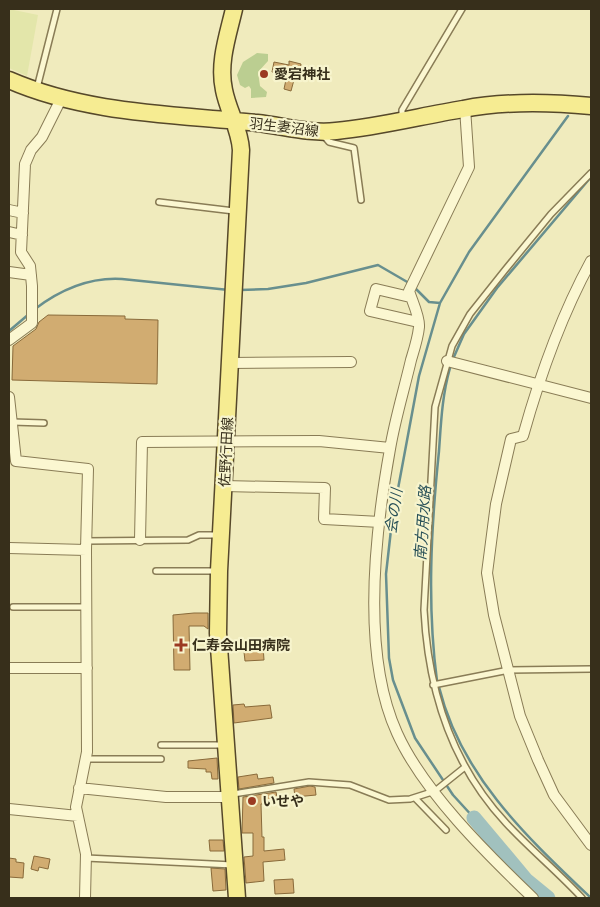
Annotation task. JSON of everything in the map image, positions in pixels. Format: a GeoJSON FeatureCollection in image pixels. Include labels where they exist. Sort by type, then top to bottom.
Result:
{"type":"FeatureCollection","features":[{"type":"Feature","properties":{"kind":"main road","name":"佐野行田線"},"geometry":{"type":"LineString","coordinates":[[234,9],[223,57],[224,90],[235,121],[241,150],[219,570],[218,633],[237,898]]}},
{"type":"Feature","properties":{"kind":"main road","name":"羽生妻沼線"},"geometry":{"type":"LineString","coordinates":[[9,80],[61,99],[111,109],[235,121],[321,132],[349,130],[465,108],[529,102],[591,106]]}},
{"type":"Feature","properties":{"kind":"street"},"geometry":{"type":"LineString","coordinates":[[9,340],[32,323],[30,266],[21,252],[25,164],[31,150],[42,137],[61,99]]}},
{"type":"Feature","properties":{"kind":"street"},"geometry":{"type":"LineString","coordinates":[[465,108],[469,167],[409,291],[420,326],[390,448],[380,522],[375,581],[378,663],[396,732],[416,768],[491,857],[533,898]]}},
{"type":"Feature","properties":{"kind":"street"},"geometry":{"type":"LineString","coordinates":[[9,210],[23,213]]}},
{"type":"Feature","properties":{"kind":"street"},"geometry":{"type":"LineString","coordinates":[[9,232],[22,235]]}},
{"type":"Feature","properties":{"kind":"street"},"geometry":{"type":"LineString","coordinates":[[591,261],[574,292],[537,383],[523,436],[512,439],[496,504],[487,573],[520,716],[554,795],[591,845]]}},
{"type":"Feature","properties":{"kind":"street"},"geometry":{"type":"LineString","coordinates":[[9,272],[31,275]]}},
{"type":"Feature","properties":{"kind":"street"},"geometry":{"type":"LineString","coordinates":[[410,297],[376,289],[370,311],[418,322]]}},
{"type":"Feature","properties":{"kind":"street"},"geometry":{"type":"LineString","coordinates":[[446,361],[591,398]]}},
{"type":"Feature","properties":{"kind":"street"},"geometry":{"type":"LineString","coordinates":[[230,363],[351,362]]}},
{"type":"Feature","properties":{"kind":"street"},"geometry":{"type":"LineString","coordinates":[[9,397],[12,422],[12,452],[16,461],[88,469],[85,759],[76,807],[86,858],[85,898]]}},
{"type":"Feature","properties":{"kind":"street"},"geometry":{"type":"LineString","coordinates":[[140,540],[142,442],[319,441],[390,448]]}},
{"type":"Feature","properties":{"kind":"street"},"geometry":{"type":"LineString","coordinates":[[224,486],[325,488],[324,519],[380,522]]}},
{"type":"Feature","properties":{"kind":"street"},"geometry":{"type":"LineString","coordinates":[[9,548],[86,546]]}},
{"type":"Feature","properties":{"kind":"street"},"geometry":{"type":"LineString","coordinates":[[9,668],[87,668]]}},
{"type":"Feature","properties":{"kind":"street"},"geometry":{"type":"LineString","coordinates":[[80,788],[166,797],[230,795]]}},
{"type":"Feature","properties":{"kind":"street"},"geometry":{"type":"LineString","coordinates":[[9,809],[78,816]]}},
{"type":"Feature","properties":{"kind":"lane"},"geometry":{"type":"LineString","coordinates":[[36,91],[57,9]]}},
{"type":"Feature","properties":{"kind":"lane"},"geometry":{"type":"LineString","coordinates":[[402,120],[402,110],[462,9]]}},
{"type":"Feature","properties":{"kind":"lane"},"geometry":{"type":"LineString","coordinates":[[321,132],[329,142],[354,148],[360,200]]}},
{"type":"Feature","properties":{"kind":"lane"},"geometry":{"type":"LineString","coordinates":[[582,898],[505,822],[484,796],[466,767],[442,715],[433,685],[424,610],[434,428],[436,407],[446,361],[460,330],[470,314],[551,214],[591,173]]}},
{"type":"Feature","properties":{"kind":"lane"},"geometry":{"type":"LineString","coordinates":[[159,202],[237,212]]}},
{"type":"Feature","properties":{"kind":"lane"},"geometry":{"type":"LineString","coordinates":[[12,422],[44,423]]}},
{"type":"Feature","properties":{"kind":"lane"},"geometry":{"type":"LineString","coordinates":[[86,546],[140,540],[188,540],[199,534],[221,535]]}},
{"type":"Feature","properties":{"kind":"lane"},"geometry":{"type":"LineString","coordinates":[[156,571],[219,570]]}},
{"type":"Feature","properties":{"kind":"lane"},"geometry":{"type":"LineString","coordinates":[[14,607],[88,607]]}},
{"type":"Feature","properties":{"kind":"lane"},"geometry":{"type":"LineString","coordinates":[[433,685],[509,670],[591,669]]}},
{"type":"Feature","properties":{"kind":"lane"},"geometry":{"type":"LineString","coordinates":[[161,745],[226,745]]}},
{"type":"Feature","properties":{"kind":"lane"},"geometry":{"type":"LineString","coordinates":[[85,759],[160,759]]}},
{"type":"Feature","properties":{"kind":"lane"},"geometry":{"type":"LineString","coordinates":[[230,795],[309,782],[350,786],[389,800],[415,798],[435,791],[466,767]]}},
{"type":"Feature","properties":{"kind":"lane"},"geometry":{"type":"LineString","coordinates":[[415,798],[446,830]]}},
{"type":"Feature","properties":{"kind":"lane"},"geometry":{"type":"LineString","coordinates":[[86,858],[234,865]]}},
{"type":"Feature","properties":{"kind":"green space"},"geometry":{"type":"Polygon","coordinates":[[[9,9],[38,15],[27,76],[9,68],[9,9]]]}},
{"type":"Feature","properties":{"kind":"green space"},"geometry":{"type":"Polygon","coordinates":[[[257,53],[268,54],[268,61],[258,72],[260,86],[267,92],[266,97],[251,98],[251,89],[249,86],[245,88],[240,85],[237,75],[243,62],[257,53]]]}},
{"type":"Feature","properties":{"kind":"building"},"geometry":{"type":"Polygon","coordinates":[[[289,61],[301,64],[299,77],[295,76],[291,91],[284,89],[287,75],[272,72],[274,62],[289,65],[289,61]]]}},
{"type":"Feature","properties":{"kind":"building"},"geometry":{"type":"Polygon","coordinates":[[[48,315],[125,316],[125,319],[158,320],[157,384],[12,380],[13,346],[36,329],[39,322],[48,315]]]}},
{"type":"Feature","properties":{"kind":"building"},"geometry":{"type":"Polygon","coordinates":[[[208,613],[208,629],[204,626],[189,626],[190,670],[174,670],[173,615],[208,613]]]}},
{"type":"Feature","properties":{"kind":"building"},"geometry":{"type":"Polygon","coordinates":[[[263,646],[264,660],[245,661],[244,652],[253,651],[253,647],[263,646]]]}},
{"type":"Feature","properties":{"kind":"building"},"geometry":{"type":"Polygon","coordinates":[[[244,704],[245,707],[270,705],[272,718],[234,723],[233,705],[244,704]]]}},
{"type":"Feature","properties":{"kind":"building"},"geometry":{"type":"Polygon","coordinates":[[[217,758],[218,779],[212,779],[211,772],[206,772],[206,769],[188,768],[188,761],[217,758]]]}},
{"type":"Feature","properties":{"kind":"building"},"geometry":{"type":"Polygon","coordinates":[[[257,774],[258,779],[273,777],[274,783],[239,789],[238,777],[257,774]]]}},
{"type":"Feature","properties":{"kind":"building"},"geometry":{"type":"Polygon","coordinates":[[[315,787],[316,795],[295,797],[294,789],[315,787]]]}},
{"type":"Feature","properties":{"kind":"building"},"geometry":{"type":"Polygon","coordinates":[[[276,792],[278,802],[261,804],[262,837],[264,837],[264,851],[284,849],[285,860],[263,862],[264,881],[246,883],[244,857],[253,856],[253,833],[242,833],[243,797],[276,792]]]}},
{"type":"Feature","properties":{"kind":"building"},"geometry":{"type":"Polygon","coordinates":[[[209,840],[223,840],[224,851],[210,851],[209,840]]]}},
{"type":"Feature","properties":{"kind":"building"},"geometry":{"type":"Polygon","coordinates":[[[34,856],[50,859],[48,869],[39,867],[38,871],[31,869],[34,856]]]}},
{"type":"Feature","properties":{"kind":"building"},"geometry":{"type":"Polygon","coordinates":[[[9,858],[16,859],[16,862],[24,863],[23,878],[9,877],[9,858]]]}},
{"type":"Feature","properties":{"kind":"building"},"geometry":{"type":"Polygon","coordinates":[[[211,868],[225,869],[226,890],[213,891],[211,868]]]}},
{"type":"Feature","properties":{"kind":"building"},"geometry":{"type":"Polygon","coordinates":[[[293,879],[294,893],[275,894],[274,880],[293,879]]]}},
{"type":"Feature","properties":{"kind":"waterway","name":"会の川"},"geometry":{"type":"LineString","coordinates":[[474,818],[453,795],[415,738],[393,680],[389,658],[386,574],[392,521],[419,376],[440,303],[469,252],[568,116]]}},
{"type":"Feature","properties":{"kind":"waterway","name":"南方用水路"},"geometry":{"type":"LineString","coordinates":[[453,359],[464,334],[497,288],[591,177]]}},
{"type":"Feature","properties":{"kind":"waterway"},"geometry":{"type":"LineString","coordinates":[[240,290],[268,289],[306,283],[378,265],[409,283]]}},
{"type":"Feature","properties":{"kind":"waterway"},"geometry":{"type":"LineString","coordinates":[[35,309],[65,291],[98,280],[122,279],[229,290]]}},
{"type":"Feature","properties":{"kind":"waterway"},"geometry":{"type":"LineString","coordinates":[[413,286],[429,302],[440,303]]}},
{"type":"Feature","properties":{"kind":"waterway"},"geometry":{"type":"LineString","coordinates":[[9,331],[29,314]]}},
{"type":"Feature","properties":{"kind":"waterway","name":"南方用水路"},"geometry":{"type":"LineString","coordinates":[[437,681],[432,624],[432,538],[442,410],[450,368]]}},
{"type":"Feature","properties":{"kind":"waterway","name":"南方用水路"},"geometry":{"type":"LineString","coordinates":[[439,687],[449,719],[463,749],[480,777],[499,803],[543,852],[591,898]]}},
{"type":"Feature","properties":{"kind":"waterway","name":"会の川"},"geometry":{"type":"LineString","coordinates":[[474,818],[526,880],[548,898]]}},
{"type":"Feature","properties":{"kind":"place","name":"愛宕神社"},"geometry":{"type":"Point","coordinates":[264,74]}},
{"type":"Feature","properties":{"kind":"place","name":"仁寿会山田病院"},"geometry":{"type":"Point","coordinates":[181,645]}},
{"type":"Feature","properties":{"kind":"place","name":"いせや"},"geometry":{"type":"Point","coordinates":[252,801]}}]}
